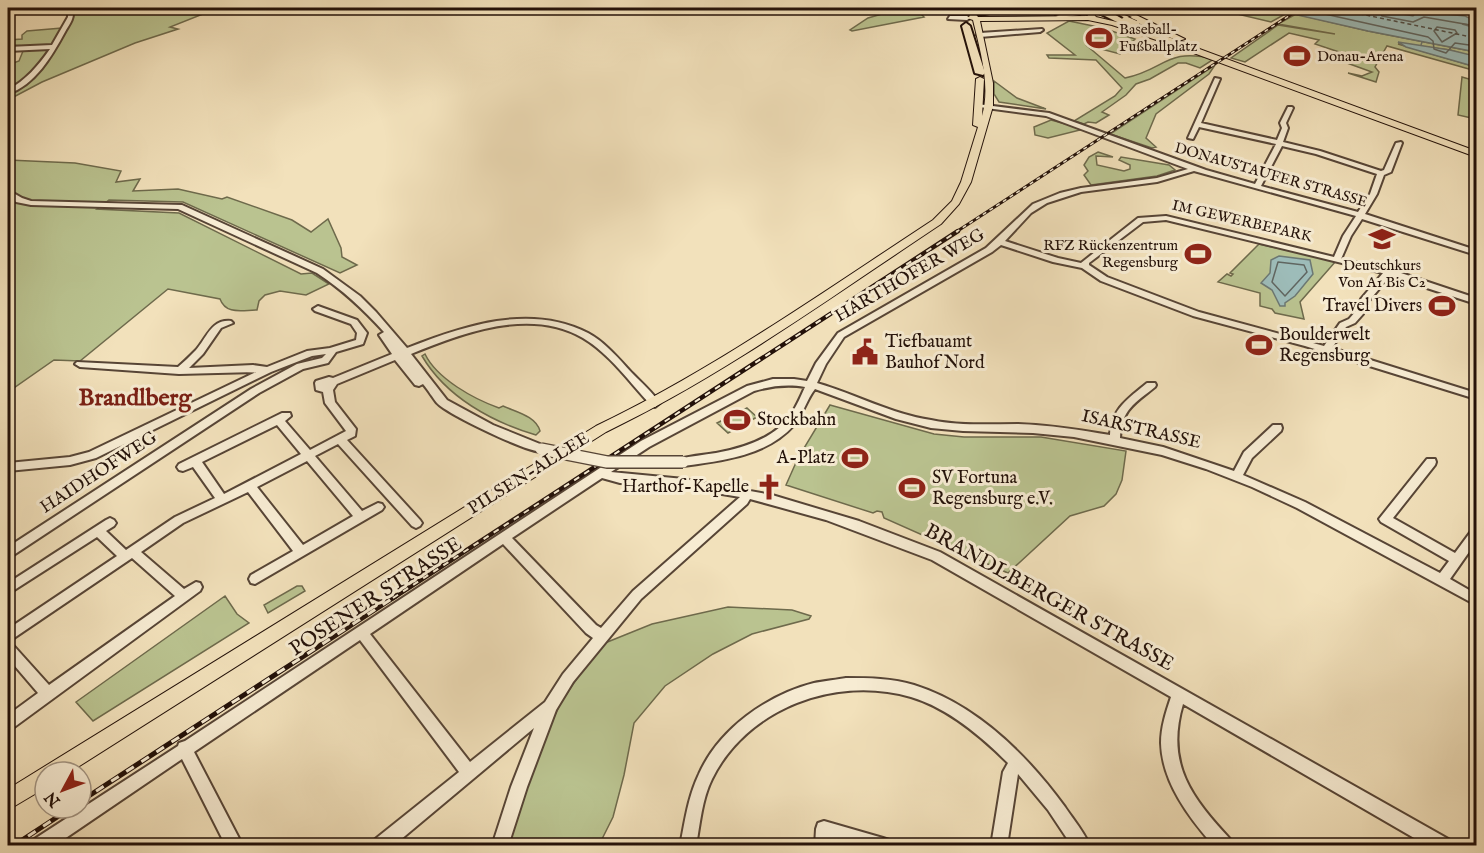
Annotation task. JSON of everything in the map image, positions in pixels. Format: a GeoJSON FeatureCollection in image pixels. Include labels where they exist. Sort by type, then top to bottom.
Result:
{"type":"FeatureCollection","features":[{"type":"Feature","properties":{"kind":"highway"},"geometry":{"type":"LineString","coordinates":[[980,73],[973,18],[999,9],[1042,8]]}},
{"type":"Feature","properties":{"kind":"highway"},"geometry":{"type":"LineString","coordinates":[[1060,17],[1098,10],[1186,45]]}},
{"type":"Feature","properties":{"kind":"main road"},"geometry":{"type":"LineString","coordinates":[[963,8],[973,18],[1060,17],[1129,23],[1476,152]]}},
{"type":"Feature","properties":{"kind":"main road"},"geometry":{"type":"LineString","coordinates":[[968,8],[980,35],[989,106]]}},
{"type":"Feature","properties":{"kind":"main road"},"geometry":{"type":"LineString","coordinates":[[1060,17],[1098,10],[1134,15],[1129,23],[1111,23],[1098,10]]}},
{"type":"Feature","properties":{"kind":"main road"},"geometry":{"type":"LineString","coordinates":[[1111,23],[1129,23]]}},
{"type":"Feature","properties":{"kind":"main road"},"geometry":{"type":"LineString","coordinates":[[1186,45],[1207,52]]}},
{"type":"Feature","properties":{"kind":"main road"},"geometry":{"type":"LineString","coordinates":[[1186,45],[1476,152]]}},
{"type":"Feature","properties":{"kind":"main road"},"geometry":{"type":"LineString","coordinates":[[979,105],[985,85],[980,73]]}},
{"type":"Feature","properties":{"kind":"main road","name":"PILSEN-ALLEE"},"geometry":{"type":"LineString","coordinates":[[975,151],[979,105]]}},
{"type":"Feature","properties":{"kind":"main road","name":"PILSEN-ALLEE"},"geometry":{"type":"LineString","coordinates":[[72,760],[601,429],[655,403],[721,364],[929,229],[961,194],[989,106]]}},
{"type":"Feature","properties":{"kind":"main road"},"geometry":{"type":"LineString","coordinates":[[8,801],[33,785]]}},
{"type":"Feature","properties":{"kind":"street"},"geometry":{"type":"LineString","coordinates":[[8,92],[25,82],[39,68],[54,47],[71,17],[71,12],[64,8]]}},
{"type":"Feature","properties":{"kind":"street"},"geometry":{"type":"LineString","coordinates":[[950,18],[973,18]]}},
{"type":"Feature","properties":{"kind":"street"},"geometry":{"type":"LineString","coordinates":[[980,35],[1040,30]]}},
{"type":"Feature","properties":{"kind":"street"},"geometry":{"type":"LineString","coordinates":[[8,49],[54,47]]}},
{"type":"Feature","properties":{"kind":"street"},"geometry":{"type":"LineString","coordinates":[[1191,138],[1217,79]]}},
{"type":"Feature","properties":{"kind":"street","name":"DONAUSTAUFER STRASSE"},"geometry":{"type":"LineString","coordinates":[[979,105],[1047,114],[1122,140],[1194,170],[1359,215],[1476,253]]}},
{"type":"Feature","properties":{"kind":"street"},"geometry":{"type":"LineString","coordinates":[[1257,187],[1280,143],[1285,128],[1283,123],[1290,108]]}},
{"type":"Feature","properties":{"kind":"street"},"geometry":{"type":"LineString","coordinates":[[1197,124],[1360,164],[1381,173],[1387,171],[1399,142]]}},
{"type":"Feature","properties":{"kind":"street","name":"HARTHOFER WEG"},"geometry":{"type":"LineString","coordinates":[[9,194],[31,203],[179,207],[340,282],[363,303],[419,383],[444,403],[498,434],[541,449],[607,462],[683,462],[718,458],[770,440],[798,414],[831,346],[841,335],[1000,242],[1027,212],[1053,198],[1083,190],[1171,176],[1194,170]]}},
{"type":"Feature","properties":{"kind":"street"},"geometry":{"type":"LineString","coordinates":[[1337,259],[1343,240],[1381,173]]}},
{"type":"Feature","properties":{"kind":"street","name":"IM GEWERBEPARK"},"geometry":{"type":"LineString","coordinates":[[1085,266],[1088,258],[1137,222],[1154,217],[1179,220],[1389,272],[1476,301]]}},
{"type":"Feature","properties":{"kind":"street"},"geometry":{"type":"LineString","coordinates":[[1000,242],[1056,260],[1085,266],[1104,279],[1176,308],[1248,330],[1326,349],[1476,396]]}},
{"type":"Feature","properties":{"kind":"street"},"geometry":{"type":"LineString","coordinates":[[1326,349],[1343,325],[1352,321],[1360,312],[1364,301],[1389,272]]}},
{"type":"Feature","properties":{"kind":"street"},"geometry":{"type":"LineString","coordinates":[[8,467],[33,463],[70,462],[92,455],[268,370],[310,353],[330,351],[360,342],[362,333],[354,322],[318,309]]}},
{"type":"Feature","properties":{"kind":"street"},"geometry":{"type":"LineString","coordinates":[[329,384],[455,333],[487,324],[511,322],[559,325],[578,331],[593,341],[655,403]]}},
{"type":"Feature","properties":{"kind":"street"},"geometry":{"type":"LineString","coordinates":[[179,371],[200,352],[218,326],[228,324]]}},
{"type":"Feature","properties":{"kind":"street"},"geometry":{"type":"LineString","coordinates":[[8,636],[179,520],[351,433],[351,429],[330,403],[329,384],[319,363],[329,359],[332,353],[330,351]]}},
{"type":"Feature","properties":{"kind":"street","name":"HAIDHOFWEG"},"geometry":{"type":"LineString","coordinates":[[8,553],[255,392],[300,366],[319,363]]}},
{"type":"Feature","properties":{"kind":"street"},"geometry":{"type":"LineString","coordinates":[[80,364],[179,371],[253,368],[268,370]]}},
{"type":"Feature","properties":{"kind":"street","name":"POSENER STRASSE"},"geometry":{"type":"LineString","coordinates":[[39,846],[660,435],[751,388],[782,381],[811,385]]}},
{"type":"Feature","properties":{"kind":"street","name":"ISARSTRASSE"},"geometry":{"type":"LineString","coordinates":[[811,385],[887,413],[932,425],[963,429],[1043,429],[1115,440],[1179,456],[1237,476],[1321,514],[1476,600]]}},
{"type":"Feature","properties":{"kind":"street"},"geometry":{"type":"LineString","coordinates":[[1115,440],[1118,415],[1151,385]]}},
{"type":"Feature","properties":{"kind":"street"},"geometry":{"type":"LineString","coordinates":[[183,467],[283,418],[308,456],[360,517]]}},
{"type":"Feature","properties":{"kind":"street"},"geometry":{"type":"LineString","coordinates":[[1237,476],[1248,456],[1277,428]]}},
{"type":"Feature","properties":{"kind":"street"},"geometry":{"type":"LineString","coordinates":[[340,439],[416,523]]}},
{"type":"Feature","properties":{"kind":"street"},"geometry":{"type":"LineString","coordinates":[[195,461],[222,500]]}},
{"type":"Feature","properties":{"kind":"street"},"geometry":{"type":"LineString","coordinates":[[1431,462],[1385,519],[1457,560]]}},
{"type":"Feature","properties":{"kind":"street","name":"BRANDLBERGER STRASSE"},"geometry":{"type":"LineString","coordinates":[[602,473],[621,479],[651,479],[747,494],[825,514],[936,556],[1444,846]]}},
{"type":"Feature","properties":{"kind":"street"},"geometry":{"type":"LineString","coordinates":[[250,486],[301,552]]}},
{"type":"Feature","properties":{"kind":"street"},"geometry":{"type":"LineString","coordinates":[[500,846],[519,787],[550,706],[568,678],[637,595],[743,501],[747,494]]}},
{"type":"Feature","properties":{"kind":"street"},"geometry":{"type":"LineString","coordinates":[[255,579],[378,507]]}},
{"type":"Feature","properties":{"kind":"street"},"geometry":{"type":"LineString","coordinates":[[8,589],[111,523]]}},
{"type":"Feature","properties":{"kind":"street"},"geometry":{"type":"LineString","coordinates":[[98,531],[184,596]]}},
{"type":"Feature","properties":{"kind":"street"},"geometry":{"type":"LineString","coordinates":[[1442,580],[1476,533]]}},
{"type":"Feature","properties":{"kind":"street"},"geometry":{"type":"LineString","coordinates":[[504,537],[591,629],[602,636]]}},
{"type":"Feature","properties":{"kind":"street"},"geometry":{"type":"LineString","coordinates":[[8,723],[196,587]]}},
{"type":"Feature","properties":{"kind":"street"},"geometry":{"type":"LineString","coordinates":[[361,632],[469,773]]}},
{"type":"Feature","properties":{"kind":"street"},"geometry":{"type":"LineString","coordinates":[[8,649],[48,694]]}},
{"type":"Feature","properties":{"kind":"street"},"geometry":{"type":"LineString","coordinates":[[688,846],[706,773],[734,734],[771,706],[814,690],[874,682],[917,692],[965,717],[991,736],[1050,798],[1082,846]]}},
{"type":"Feature","properties":{"kind":"street"},"geometry":{"type":"LineString","coordinates":[[1179,694],[1169,734],[1173,764],[1187,797],[1225,846]]}},
{"type":"Feature","properties":{"kind":"street"},"geometry":{"type":"LineString","coordinates":[[380,846],[550,706]]}},
{"type":"Feature","properties":{"kind":"street"},"geometry":{"type":"LineString","coordinates":[[184,748],[234,846]]}},
{"type":"Feature","properties":{"kind":"street"},"geometry":{"type":"LineString","coordinates":[[999,846],[1010,772],[1019,763]]}},
{"type":"Feature","properties":{"kind":"street"},"geometry":{"type":"LineString","coordinates":[[823,838],[884,846]]}},
{"type":"Feature","properties":{"kind":"green space"},"geometry":{"type":"Polygon","coordinates":[[[66,8],[218,8],[170,27],[178,29],[135,43],[42,82],[8,100],[8,65],[19,61],[25,46],[8,45],[8,40],[22,39],[22,35],[27,31],[62,28],[69,17],[68,13],[72,12],[66,8]]]}},
{"type":"Feature","properties":{"kind":"green space"},"geometry":{"type":"Polygon","coordinates":[[[903,8],[915,8],[924,17],[850,30],[868,18],[903,8]]]}},
{"type":"Feature","properties":{"kind":"green space"},"geometry":{"type":"Polygon","coordinates":[[[1048,8],[1078,8],[1064,15],[980,14],[1048,8]]]}},
{"type":"Feature","properties":{"kind":"green space"},"geometry":{"type":"Polygon","coordinates":[[[1212,8],[1267,8],[1289,12],[1271,22],[1212,8]]]}},
{"type":"Feature","properties":{"kind":"green space"},"geometry":{"type":"Polygon","coordinates":[[[1296,14],[1476,52],[1476,58],[1450,50],[1398,44],[1476,67],[1476,71],[1387,46],[1375,67],[1379,72],[1376,82],[1348,73],[1362,76],[1372,72],[1347,63],[1349,58],[1342,53],[1315,44],[1319,40],[1289,33],[1245,62],[1231,58],[1278,25],[1335,34],[1278,24],[1296,14]]]}},
{"type":"Feature","properties":{"kind":"green space"},"geometry":{"type":"Polygon","coordinates":[[[1069,21],[1103,28],[1135,39],[1120,54],[1086,45],[1125,78],[1175,58],[1198,56],[1214,59],[1200,68],[1178,63],[1136,84],[1126,95],[1102,112],[1109,115],[1096,123],[1084,124],[1074,121],[1115,96],[1122,88],[1096,60],[1049,58],[1047,55],[1075,55],[1047,33],[1069,21]]]}},
{"type":"Feature","properties":{"kind":"green space"},"geometry":{"type":"Polygon","coordinates":[[[1215,65],[1209,74],[1156,114],[1146,138],[1156,147],[1152,148],[1110,134],[1215,65]]]}},
{"type":"Feature","properties":{"kind":"green space"},"geometry":{"type":"Polygon","coordinates":[[[1462,77],[1476,81],[1476,119],[1458,115],[1462,77]]]}},
{"type":"Feature","properties":{"kind":"green space"},"geometry":{"type":"Polygon","coordinates":[[[994,81],[1017,98],[1046,109],[999,102],[994,94],[994,81]]]}},
{"type":"Feature","properties":{"kind":"green space"},"geometry":{"type":"Polygon","coordinates":[[[1051,120],[1084,129],[1048,138],[1035,135],[1034,127],[1051,120]]]}},
{"type":"Feature","properties":{"kind":"green space"},"geometry":{"type":"Polygon","coordinates":[[[1098,152],[1113,157],[1096,156],[1097,165],[1124,171],[1130,169],[1130,165],[1119,160],[1121,157],[1169,165],[1175,170],[1157,176],[1091,185],[1084,175],[1088,171],[1084,165],[1089,157],[1098,152]]]}},
{"type":"Feature","properties":{"kind":"green space"},"geometry":{"type":"Polygon","coordinates":[[[8,160],[75,163],[121,171],[116,182],[140,179],[133,191],[178,189],[222,199],[227,197],[292,220],[311,232],[328,219],[341,248],[342,257],[357,265],[340,273],[183,202],[109,200],[97,209],[179,213],[301,274],[312,273],[329,284],[306,295],[280,291],[265,295],[259,301],[257,310],[240,311],[230,310],[220,299],[168,289],[80,361],[54,360],[8,392],[8,160]]]}},
{"type":"Feature","properties":{"kind":"green space"},"geometry":{"type":"Polygon","coordinates":[[[1259,244],[1336,261],[1300,302],[1304,319],[1275,313],[1272,309],[1260,306],[1260,293],[1218,282],[1227,274],[1231,276],[1233,274],[1230,273],[1259,244]]]}},
{"type":"Feature","properties":{"kind":"green space"},"geometry":{"type":"Polygon","coordinates":[[[425,354],[438,372],[457,387],[489,404],[499,408],[503,406],[525,415],[538,426],[540,431],[536,435],[519,430],[487,415],[457,396],[432,371],[422,356],[425,354]]]}},
{"type":"Feature","properties":{"kind":"green space","name":"SV Fortuna Regensburg e.V."},"geometry":{"type":"Polygon","coordinates":[[[830,405],[934,434],[964,437],[1041,437],[1126,451],[1122,480],[1116,494],[1104,506],[1070,516],[1008,573],[884,518],[882,512],[873,513],[786,485],[798,458],[830,405]]]}},
{"type":"Feature","properties":{"kind":"green space","name":"Stockbahn"},"geometry":{"type":"Polygon","coordinates":[[[747,408],[757,417],[728,433],[717,423],[747,408]]]}},
{"type":"Feature","properties":{"kind":"green space"},"geometry":{"type":"Polygon","coordinates":[[[297,586],[302,586],[305,591],[268,613],[264,605],[297,586]]]}},
{"type":"Feature","properties":{"kind":"green space"},"geometry":{"type":"Polygon","coordinates":[[[225,596],[237,614],[249,623],[93,721],[76,702],[225,596]]]}},
{"type":"Feature","properties":{"kind":"green space"},"geometry":{"type":"Polygon","coordinates":[[[728,607],[792,610],[811,616],[809,619],[752,634],[713,654],[665,686],[634,723],[613,817],[599,845],[508,846],[542,743],[561,702],[594,653],[605,643],[652,624],[728,607]]]}},
{"type":"Feature","properties":{"kind":"water"},"geometry":{"type":"Polygon","coordinates":[[[1267,8],[1370,8],[1413,16],[1417,11],[1465,16],[1476,21],[1476,26],[1462,24],[1476,28],[1476,52],[1368,31],[1267,8]]]}},
{"type":"Feature","properties":{"kind":"water"},"geometry":{"type":"Polygon","coordinates":[[[1398,42],[1475,56],[1476,67],[1406,47],[1398,42]]]}},
{"type":"Feature","properties":{"kind":"water"},"geometry":{"type":"Polygon","coordinates":[[[1279,256],[1310,260],[1313,274],[1295,296],[1285,303],[1285,306],[1280,306],[1272,290],[1261,283],[1270,273],[1271,260],[1279,256]]]}},
{"type":"Feature","properties":{"kind":"waterway"},"geometry":{"type":"LineString","coordinates":[[984,14],[1057,11],[1067,8]]}},
{"type":"Feature","properties":{"kind":"ferry route"},"geometry":{"type":"LineString","coordinates":[[1332,8],[1476,38]]}},
{"type":"Feature","properties":{"kind":"railway"},"geometry":{"type":"LineString","coordinates":[[956,232],[1301,8]]}},
{"type":"Feature","properties":{"kind":"railway"},"geometry":{"type":"LineString","coordinates":[[393,598],[958,231]]}},
{"type":"Feature","properties":{"kind":"railway"},"geometry":{"type":"LineString","coordinates":[[93,793],[396,596]]}},
{"type":"Feature","properties":{"kind":"railway"},"geometry":{"type":"LineString","coordinates":[[13,846],[53,820]]}},
{"type":"Feature","properties":{"kind":"place","name":"Baseball- Fußballplatz"},"geometry":{"type":"Point","coordinates":[1099,38]}},
{"type":"Feature","properties":{"kind":"place","name":"Donau-Arena"},"geometry":{"type":"Point","coordinates":[1297,56]}},
{"type":"Feature","properties":{"kind":"place","name":"Deutschkurs Von A1 Bis C2"},"geometry":{"type":"Point","coordinates":[1382,239]}},
{"type":"Feature","properties":{"kind":"place","name":"RFZ Rückenzentrum Regensburg"},"geometry":{"type":"Point","coordinates":[1198,254]}},
{"type":"Feature","properties":{"kind":"place","name":"Travel Divers"},"geometry":{"type":"Point","coordinates":[1442,306]}},
{"type":"Feature","properties":{"kind":"place","name":"Boulderwelt Regensburg"},"geometry":{"type":"Point","coordinates":[1259,345]}},
{"type":"Feature","properties":{"kind":"place","name":"Tiefbauamt Bauhof Nord"},"geometry":{"type":"Point","coordinates":[865,352]}},
{"type":"Feature","properties":{"kind":"place","name":"Stockbahn"},"geometry":{"type":"Point","coordinates":[737,420]}},
{"type":"Feature","properties":{"kind":"place","name":"A-Platz"},"geometry":{"type":"Point","coordinates":[855,458]}},
{"type":"Feature","properties":{"kind":"place","name":"Harthof-Kapelle"},"geometry":{"type":"Point","coordinates":[769,487]}},
{"type":"Feature","properties":{"kind":"place","name":"SV Fortuna Regensburg e.V."},"geometry":{"type":"Point","coordinates":[912,488]}},
{"type":"Feature","properties":{"kind":"district","name":"Brandlberg"},"geometry":{"type":"Point","coordinates":[135,398]}}]}
